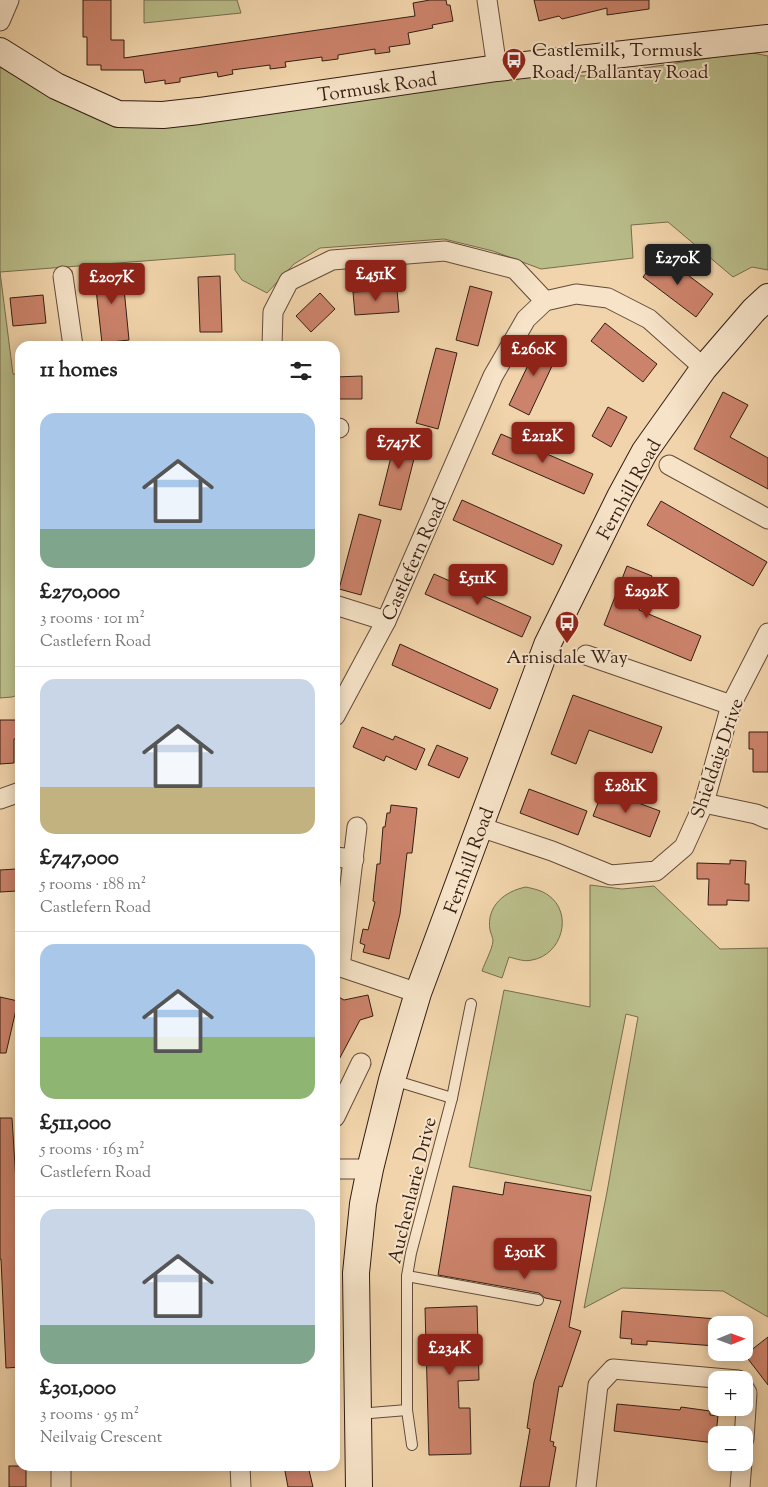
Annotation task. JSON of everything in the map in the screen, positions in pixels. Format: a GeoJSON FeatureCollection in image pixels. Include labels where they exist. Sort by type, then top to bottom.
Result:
{"type":"FeatureCollection","features":[{"type":"Feature","properties":{"kind":"street"},"geometry":{"type":"LineString","coordinates":[[0,21],[9,0]]}},
{"type":"Feature","properties":{"kind":"street"},"geometry":{"type":"LineString","coordinates":[[487,0],[498,68]]}},
{"type":"Feature","properties":{"kind":"street","name":"Tormusk Road"},"geometry":{"type":"LineString","coordinates":[[0,51],[56,86],[118,114],[163,115],[498,68],[768,38]]}},
{"type":"Feature","properties":{"kind":"street"},"geometry":{"type":"LineString","coordinates":[[272,341],[273,312],[289,281],[332,260],[445,251],[515,269],[545,301],[576,294],[608,298],[649,320],[704,368]]}},
{"type":"Feature","properties":{"kind":"street"},"geometry":{"type":"LineString","coordinates":[[63,276],[72,341]]}},
{"type":"Feature","properties":{"kind":"street","name":"Fernhill Road"},"geometry":{"type":"LineString","coordinates":[[359,1487],[356,1273],[363,1204],[392,1080],[418,993],[552,636],[620,497],[645,451],[704,368],[754,310],[768,297]]}},
{"type":"Feature","properties":{"kind":"street","name":"Castlefern Road"},"geometry":{"type":"LineString","coordinates":[[340,707],[386,621],[493,376],[526,319],[545,301]]}},
{"type":"Feature","properties":{"kind":"street"},"geometry":{"type":"LineString","coordinates":[[669,465],[768,519]]}},
{"type":"Feature","properties":{"kind":"street"},"geometry":{"type":"LineString","coordinates":[[340,607],[386,621]]}},
{"type":"Feature","properties":{"kind":"street","name":"Shieldaig Drive"},"geometry":{"type":"LineString","coordinates":[[480,827],[552,851],[611,874],[656,871],[684,847],[704,802],[732,705],[768,633]]}},
{"type":"Feature","properties":{"kind":"street"},"geometry":{"type":"LineString","coordinates":[[586,655],[732,705]]}},
{"type":"Feature","properties":{"kind":"street"},"geometry":{"type":"LineString","coordinates":[[0,799],[15,794]]}},
{"type":"Feature","properties":{"kind":"street"},"geometry":{"type":"LineString","coordinates":[[704,802],[756,814],[768,819]]}},
{"type":"Feature","properties":{"kind":"street"},"geometry":{"type":"LineString","coordinates":[[340,953],[357,827]]}},
{"type":"Feature","properties":{"kind":"street"},"geometry":{"type":"LineString","coordinates":[[340,858],[354,859]]}},
{"type":"Feature","properties":{"kind":"street"},"geometry":{"type":"LineString","coordinates":[[340,967],[418,993]]}},
{"type":"Feature","properties":{"kind":"street"},"geometry":{"type":"LineString","coordinates":[[340,1106],[360,1063]]}},
{"type":"Feature","properties":{"kind":"street"},"geometry":{"type":"LineString","coordinates":[[340,1170],[370,1169]]}},
{"type":"Feature","properties":{"kind":"street"},"geometry":{"type":"LineString","coordinates":[[586,1487],[598,1385],[613,1369],[708,1377]]}},
{"type":"Feature","properties":{"kind":"street"},"geometry":{"type":"LineString","coordinates":[[61,1471],[61,1487]]}},
{"type":"Feature","properties":{"kind":"street"},"geometry":{"type":"LineString","coordinates":[[240,1471],[241,1487]]}},
{"type":"Feature","properties":{"kind":"street"},"geometry":{"type":"LineString","coordinates":[[740,1487],[741,1471]]}},
{"type":"Feature","properties":{"kind":"lane","name":"Auchenlarie Drive"},"geometry":{"type":"LineString","coordinates":[[412,1445],[407,1410],[407,1276],[411,1253],[452,1098],[471,1004]]}},
{"type":"Feature","properties":{"kind":"lane","name":"Auchenlarie Drive"},"geometry":{"type":"LineString","coordinates":[[392,1080],[452,1098]]}},
{"type":"Feature","properties":{"kind":"lane"},"geometry":{"type":"LineString","coordinates":[[407,1276],[538,1300]]}},
{"type":"Feature","properties":{"kind":"lane"},"geometry":{"type":"LineString","coordinates":[[357,1414],[407,1410]]}},
{"type":"Feature","properties":{"kind":"green space"},"geometry":{"type":"Polygon","coordinates":[[[144,0],[237,0],[241,13],[144,23],[144,0]]]}},
{"type":"Feature","properties":{"kind":"green space"},"geometry":{"type":"Polygon","coordinates":[[[748,52],[768,56],[768,270],[752,267],[733,277],[668,222],[631,225],[633,258],[541,269],[493,251],[444,239],[320,248],[294,264],[267,293],[242,280],[235,270],[235,254],[0,272],[0,64],[84,112],[523,75],[592,76],[748,52]]]}},
{"type":"Feature","properties":{"kind":"green space"},"geometry":{"type":"Polygon","coordinates":[[[0,272],[13,374],[15,374],[15,696],[0,698],[0,272]]]}},
{"type":"Feature","properties":{"kind":"green space"},"geometry":{"type":"Polygon","coordinates":[[[590,885],[622,889],[654,886],[720,949],[768,948],[768,1317],[723,1291],[622,1288],[584,1308],[638,1017],[626,1014],[591,1191],[469,1167],[504,990],[590,1007],[590,885]]]}},
{"type":"Feature","properties":{"kind":"green space"},"geometry":{"type":"Polygon","coordinates":[[[526,887],[545,893],[556,903],[561,912],[562,922],[557,942],[542,957],[523,960],[509,957],[502,978],[482,971],[493,940],[490,921],[494,907],[504,896],[526,887]]]}},
{"type":"Feature","properties":{"kind":"building"},"geometry":{"type":"Polygon","coordinates":[[[83,0],[111,0],[111,40],[124,40],[124,58],[415,16],[413,3],[430,0],[446,0],[447,5],[450,5],[453,21],[432,25],[433,28],[408,33],[410,44],[389,47],[390,52],[375,54],[375,49],[338,55],[338,59],[322,61],[322,57],[285,62],[286,67],[270,69],[270,65],[232,70],[233,74],[218,77],[217,72],[180,78],[180,82],[165,84],[165,80],[145,83],[143,70],[101,70],[101,65],[87,65],[87,37],[83,37],[83,0]]]}},
{"type":"Feature","properties":{"kind":"building"},"geometry":{"type":"Polygon","coordinates":[[[534,0],[649,0],[649,9],[607,15],[607,8],[562,19],[559,16],[539,21],[534,0]]]}},
{"type":"Feature","properties":{"kind":"building"},"geometry":{"type":"Polygon","coordinates":[[[660,254],[713,294],[696,317],[643,277],[660,254]]]}},
{"type":"Feature","properties":{"kind":"building"},"geometry":{"type":"Polygon","coordinates":[[[122,268],[129,340],[102,341],[94,271],[122,268]]]}},
{"type":"Feature","properties":{"kind":"building"},"geometry":{"type":"Polygon","coordinates":[[[220,276],[222,332],[200,332],[198,277],[220,276]]]}},
{"type":"Feature","properties":{"kind":"building"},"geometry":{"type":"Polygon","coordinates":[[[470,286],[492,292],[478,346],[456,340],[470,286]]]}},
{"type":"Feature","properties":{"kind":"building"},"geometry":{"type":"Polygon","coordinates":[[[397,290],[399,312],[355,315],[353,292],[397,290]]]}},
{"type":"Feature","properties":{"kind":"building"},"geometry":{"type":"Polygon","coordinates":[[[320,293],[335,309],[311,332],[296,316],[320,293]]]}},
{"type":"Feature","properties":{"kind":"building"},"geometry":{"type":"Polygon","coordinates":[[[43,295],[46,323],[13,326],[10,298],[43,295]]]}},
{"type":"Feature","properties":{"kind":"building"},"geometry":{"type":"Polygon","coordinates":[[[605,323],[657,364],[643,382],[591,341],[605,323]]]}},
{"type":"Feature","properties":{"kind":"building"},"geometry":{"type":"Polygon","coordinates":[[[540,340],[560,349],[529,415],[509,405],[540,340]]]}},
{"type":"Feature","properties":{"kind":"building"},"geometry":{"type":"Polygon","coordinates":[[[436,348],[457,353],[438,429],[416,423],[436,348]]]}},
{"type":"Feature","properties":{"kind":"building"},"geometry":{"type":"Polygon","coordinates":[[[362,376],[362,399],[340,399],[340,377],[362,376]]]}},
{"type":"Feature","properties":{"kind":"building"},"geometry":{"type":"Polygon","coordinates":[[[723,392],[748,405],[730,437],[768,458],[768,489],[694,449],[723,392]]]}},
{"type":"Feature","properties":{"kind":"building"},"geometry":{"type":"Polygon","coordinates":[[[608,407],[627,417],[611,447],[592,436],[608,407]]]}},
{"type":"Feature","properties":{"kind":"building"},"geometry":{"type":"Polygon","coordinates":[[[398,429],[420,435],[401,510],[379,505],[398,429]]]}},
{"type":"Feature","properties":{"kind":"building"},"geometry":{"type":"Polygon","coordinates":[[[501,434],[593,474],[584,494],[492,454],[501,434]]]}},
{"type":"Feature","properties":{"kind":"building"},"geometry":{"type":"Polygon","coordinates":[[[462,500],[562,545],[553,565],[453,520],[462,500]]]}},
{"type":"Feature","properties":{"kind":"building"},"geometry":{"type":"Polygon","coordinates":[[[661,501],[767,562],[753,586],[647,525],[661,501]]]}},
{"type":"Feature","properties":{"kind":"building"},"geometry":{"type":"Polygon","coordinates":[[[359,514],[381,520],[361,595],[340,589],[359,514]]]}},
{"type":"Feature","properties":{"kind":"building"},"geometry":{"type":"Polygon","coordinates":[[[627,566],[652,576],[639,610],[701,636],[691,661],[604,625],[627,566]]]}},
{"type":"Feature","properties":{"kind":"building"},"geometry":{"type":"Polygon","coordinates":[[[434,574],[531,617],[522,637],[425,594],[434,574]]]}},
{"type":"Feature","properties":{"kind":"building"},"geometry":{"type":"Polygon","coordinates":[[[400,644],[498,689],[490,709],[392,665],[400,644]]]}},
{"type":"Feature","properties":{"kind":"building"},"geometry":{"type":"Polygon","coordinates":[[[573,695],[662,727],[652,753],[589,730],[576,764],[551,754],[573,695]]]}},
{"type":"Feature","properties":{"kind":"building"},"geometry":{"type":"Polygon","coordinates":[[[0,720],[15,720],[14,763],[0,764],[0,720]]]}},
{"type":"Feature","properties":{"kind":"building"},"geometry":{"type":"Polygon","coordinates":[[[362,727],[393,740],[395,736],[425,749],[416,770],[386,756],[384,761],[353,747],[362,727]]]}},
{"type":"Feature","properties":{"kind":"building"},"geometry":{"type":"Polygon","coordinates":[[[749,732],[768,732],[768,772],[753,772],[753,749],[749,749],[749,732]]]}},
{"type":"Feature","properties":{"kind":"building"},"geometry":{"type":"Polygon","coordinates":[[[437,745],[468,758],[459,778],[428,765],[437,745]]]}},
{"type":"Feature","properties":{"kind":"building"},"geometry":{"type":"Polygon","coordinates":[[[529,789],[587,811],[578,835],[520,813],[529,789]]]}},
{"type":"Feature","properties":{"kind":"building"},"geometry":{"type":"Polygon","coordinates":[[[603,790],[660,811],[650,837],[593,816],[603,790]]]}},
{"type":"Feature","properties":{"kind":"building"},"geometry":{"type":"Polygon","coordinates":[[[391,805],[417,808],[412,853],[407,853],[400,914],[389,959],[363,952],[365,945],[360,943],[363,929],[368,930],[375,902],[373,901],[377,864],[380,864],[383,827],[385,827],[387,813],[390,813],[391,805]]]}},
{"type":"Feature","properties":{"kind":"building"},"geometry":{"type":"Polygon","coordinates":[[[730,860],[746,861],[745,884],[749,884],[749,901],[727,900],[727,905],[708,905],[709,879],[697,879],[697,863],[730,864],[730,860]]]}},
{"type":"Feature","properties":{"kind":"building"},"geometry":{"type":"Polygon","coordinates":[[[15,869],[15,891],[0,892],[0,870],[15,869]]]}},
{"type":"Feature","properties":{"kind":"building"},"geometry":{"type":"Polygon","coordinates":[[[368,995],[373,1016],[360,1020],[340,1058],[340,998],[344,1000],[368,995]]]}},
{"type":"Feature","properties":{"kind":"building"},"geometry":{"type":"Polygon","coordinates":[[[0,997],[15,1000],[15,1014],[6,1053],[0,1053],[0,997]]]}},
{"type":"Feature","properties":{"kind":"building"},"geometry":{"type":"Polygon","coordinates":[[[0,1118],[12,1118],[15,1166],[15,1367],[6,1368],[0,1259],[0,1118]]]}},
{"type":"Feature","properties":{"kind":"building"},"geometry":{"type":"Polygon","coordinates":[[[505,1182],[591,1196],[569,1327],[581,1331],[562,1387],[559,1386],[550,1441],[554,1442],[553,1446],[556,1447],[549,1487],[520,1487],[530,1429],[527,1428],[534,1382],[561,1301],[545,1298],[539,1293],[438,1275],[453,1186],[503,1195],[505,1182]]]}},
{"type":"Feature","properties":{"kind":"building"},"geometry":{"type":"Polygon","coordinates":[[[477,1306],[479,1380],[458,1381],[459,1408],[470,1408],[471,1454],[429,1455],[425,1308],[477,1306]]]}},
{"type":"Feature","properties":{"kind":"building"},"geometry":{"type":"Polygon","coordinates":[[[622,1311],[708,1318],[708,1345],[647,1341],[647,1345],[631,1344],[632,1339],[620,1338],[622,1311]]]}},
{"type":"Feature","properties":{"kind":"building"},"geometry":{"type":"Polygon","coordinates":[[[768,1337],[768,1385],[750,1361],[753,1361],[753,1349],[768,1337]]]}},
{"type":"Feature","properties":{"kind":"building"},"geometry":{"type":"Polygon","coordinates":[[[617,1404],[680,1410],[681,1407],[708,1411],[708,1416],[718,1416],[717,1426],[708,1426],[708,1442],[614,1431],[617,1404]]]}},
{"type":"Feature","properties":{"kind":"building"},"geometry":{"type":"Polygon","coordinates":[[[9,1466],[15,1466],[15,1471],[26,1471],[26,1487],[9,1487],[9,1466]]]}},
{"type":"Feature","properties":{"kind":"building"},"geometry":{"type":"Polygon","coordinates":[[[285,1471],[309,1471],[313,1487],[288,1487],[285,1471]]]}},
{"type":"Feature","properties":{"kind":"place","name":"Castlemilk, Tormusk Road/ Ballantay Road"},"geometry":{"type":"Point","coordinates":[514,81]}},
{"type":"Feature","properties":{"kind":"place","name":"Arnisdale Way"},"geometry":{"type":"Point","coordinates":[567,644]}}]}
